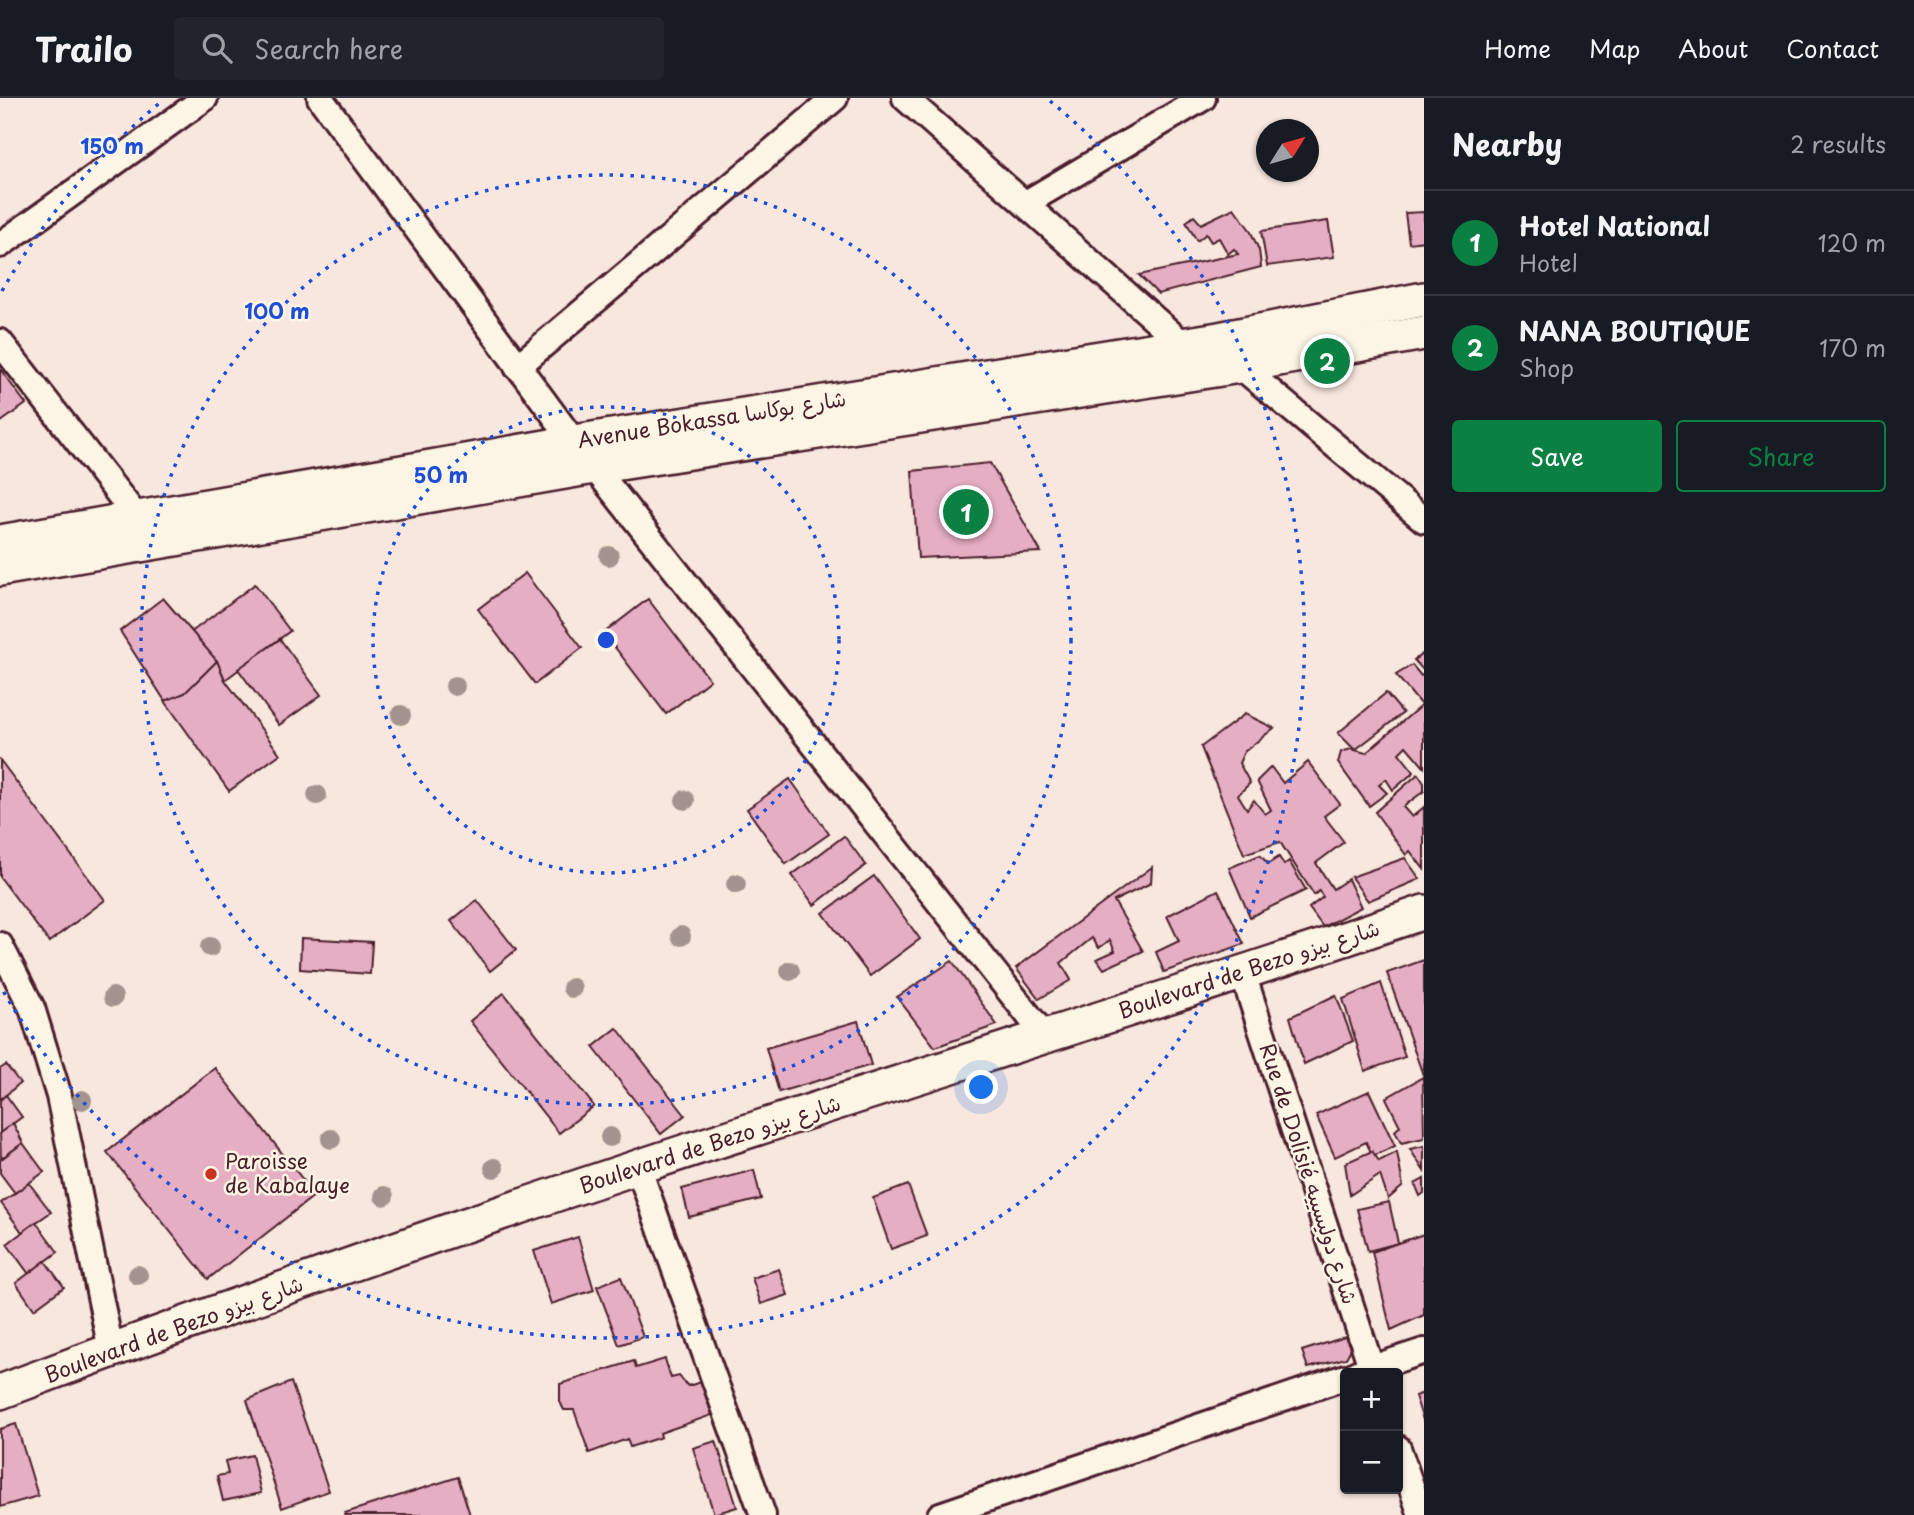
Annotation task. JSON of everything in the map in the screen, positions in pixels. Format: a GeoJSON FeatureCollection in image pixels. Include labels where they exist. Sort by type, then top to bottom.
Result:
{"type":"FeatureCollection","features":[{"type":"Feature","properties":{"kind":"street"},"geometry":{"type":"LineString","coordinates":[[0,245],[205,98]]}},
{"type":"Feature","properties":{"kind":"street"},"geometry":{"type":"LineString","coordinates":[[320,98],[584,455],[1045,1036]]}},
{"type":"Feature","properties":{"kind":"street"},"geometry":{"type":"LineString","coordinates":[[517,367],[835,98]]}},
{"type":"Feature","properties":{"kind":"street"},"geometry":{"type":"LineString","coordinates":[[905,98],[1183,344]]}},
{"type":"Feature","properties":{"kind":"street"},"geometry":{"type":"LineString","coordinates":[[1026,203],[1203,98]]}},
{"type":"Feature","properties":{"kind":"street","name":"Avenue Bokassa شارع بوكاسا"},"geometry":{"type":"LineString","coordinates":[[0,569],[584,455],[1424,299]]}},
{"type":"Feature","properties":{"kind":"street","name":"Avenue Bokassa شارع بوكاسا"},"geometry":{"type":"LineString","coordinates":[[0,542],[584,455],[1240,366],[1424,333]]}},
{"type":"Feature","properties":{"kind":"street"},"geometry":{"type":"LineString","coordinates":[[0,342],[139,520]]}},
{"type":"Feature","properties":{"kind":"street"},"geometry":{"type":"LineString","coordinates":[[1240,366],[1424,520]]}},
{"type":"Feature","properties":{"kind":"street","name":"Boulevard de Bezo شارع بيزو"},"geometry":{"type":"LineString","coordinates":[[0,1392],[111,1350],[638,1167],[1243,974],[1424,912]]}},
{"type":"Feature","properties":{"kind":"street"},"geometry":{"type":"LineString","coordinates":[[0,945],[32,1008],[59,1096],[111,1350]]}},
{"type":"Feature","properties":{"kind":"street","name":"Rue de Dolisié شارع دوليسييه"},"geometry":{"type":"LineString","coordinates":[[1243,974],[1365,1368]]}},
{"type":"Feature","properties":{"kind":"street"},"geometry":{"type":"LineString","coordinates":[[638,1167],[763,1515]]}},
{"type":"Feature","properties":{"kind":"street"},"geometry":{"type":"LineString","coordinates":[[1377,1368],[1424,1351]]}},
{"type":"Feature","properties":{"kind":"street"},"geometry":{"type":"LineString","coordinates":[[940,1515],[1340,1379]]}},
{"type":"Feature","properties":{"kind":"street"},"geometry":{"type":"LineString","coordinates":[[1403,1463],[1421,1515]]}},
{"type":"Feature","properties":{"kind":"building"},"geometry":{"type":"Polygon","coordinates":[[[1234,208],[1250,230],[1259,250],[1261,267],[1158,294],[1139,275],[1238,254],[1234,249],[1228,254],[1219,238],[1211,242],[1206,234],[1197,241],[1186,222],[1194,216],[1201,224],[1234,208]]]}},
{"type":"Feature","properties":{"kind":"building"},"geometry":{"type":"Polygon","coordinates":[[[1424,212],[1424,241],[1409,243],[1405,213],[1424,212]]]}},
{"type":"Feature","properties":{"kind":"building"},"geometry":{"type":"Polygon","coordinates":[[[1328,221],[1334,257],[1267,266],[1261,231],[1328,221]]]}},
{"type":"Feature","properties":{"kind":"building"},"geometry":{"type":"Polygon","coordinates":[[[0,369],[26,404],[1,422],[0,420],[0,369]]]}},
{"type":"Feature","properties":{"kind":"building"},"geometry":{"type":"Polygon","coordinates":[[[990,463],[1041,552],[918,558],[912,471],[990,463]]]}},
{"type":"Feature","properties":{"kind":"building"},"geometry":{"type":"Polygon","coordinates":[[[525,573],[582,648],[535,684],[478,609],[525,573]]]}},
{"type":"Feature","properties":{"kind":"building"},"geometry":{"type":"Polygon","coordinates":[[[255,584],[290,631],[225,680],[217,661],[190,633],[255,584]]]}},
{"type":"Feature","properties":{"kind":"building"},"geometry":{"type":"Polygon","coordinates":[[[163,598],[217,661],[185,693],[165,701],[120,631],[163,598]]]}},
{"type":"Feature","properties":{"kind":"building"},"geometry":{"type":"Polygon","coordinates":[[[648,599],[710,680],[666,714],[604,633],[648,599]]]}},
{"type":"Feature","properties":{"kind":"building"},"geometry":{"type":"Polygon","coordinates":[[[280,639],[321,695],[279,725],[238,669],[280,639]]]}},
{"type":"Feature","properties":{"kind":"building"},"geometry":{"type":"Polygon","coordinates":[[[1424,653],[1424,671],[1414,660],[1424,653]]]}},
{"type":"Feature","properties":{"kind":"building"},"geometry":{"type":"Polygon","coordinates":[[[217,661],[225,680],[280,754],[229,791],[165,701],[185,693],[217,661]]]}},
{"type":"Feature","properties":{"kind":"building"},"geometry":{"type":"Polygon","coordinates":[[[1412,665],[1421,676],[1424,674],[1424,702],[1421,705],[1396,675],[1412,665]]]}},
{"type":"Feature","properties":{"kind":"building"},"geometry":{"type":"Polygon","coordinates":[[[1386,693],[1403,713],[1355,750],[1338,733],[1386,693]]]}},
{"type":"Feature","properties":{"kind":"building"},"geometry":{"type":"Polygon","coordinates":[[[1424,703],[1424,767],[1406,746],[1399,753],[1414,772],[1393,790],[1386,779],[1379,785],[1387,793],[1369,806],[1338,763],[1341,752],[1351,749],[1366,753],[1424,703]]]}},
{"type":"Feature","properties":{"kind":"building"},"geometry":{"type":"Polygon","coordinates":[[[1245,714],[1274,728],[1244,752],[1239,763],[1250,783],[1238,795],[1247,809],[1254,800],[1265,814],[1271,810],[1257,781],[1271,767],[1283,783],[1308,762],[1340,804],[1324,816],[1344,842],[1316,863],[1333,889],[1348,879],[1361,907],[1323,927],[1309,908],[1323,897],[1319,891],[1314,895],[1280,842],[1244,854],[1201,747],[1245,714]]]}},
{"type":"Feature","properties":{"kind":"building"},"geometry":{"type":"Polygon","coordinates":[[[0,760],[105,900],[49,942],[0,877],[0,760]]]}},
{"type":"Feature","properties":{"kind":"building"},"geometry":{"type":"Polygon","coordinates":[[[1418,774],[1424,783],[1424,791],[1403,807],[1412,817],[1424,807],[1424,869],[1410,851],[1406,855],[1375,812],[1418,774]]]}},
{"type":"Feature","properties":{"kind":"building"},"geometry":{"type":"Polygon","coordinates":[[[790,779],[829,834],[786,864],[747,809],[790,779]]]}},
{"type":"Feature","properties":{"kind":"building"},"geometry":{"type":"Polygon","coordinates":[[[844,836],[866,865],[814,905],[792,875],[844,836]]]}},
{"type":"Feature","properties":{"kind":"building"},"geometry":{"type":"Polygon","coordinates":[[[1260,855],[1268,864],[1279,857],[1284,865],[1289,861],[1306,890],[1250,917],[1229,868],[1260,855]]]}},
{"type":"Feature","properties":{"kind":"building"},"geometry":{"type":"Polygon","coordinates":[[[1405,858],[1420,879],[1368,901],[1351,877],[1405,858]]]}},
{"type":"Feature","properties":{"kind":"building"},"geometry":{"type":"Polygon","coordinates":[[[1152,867],[1151,883],[1114,901],[1143,951],[1104,969],[1097,959],[1115,951],[1110,940],[1099,948],[1092,938],[1061,963],[1071,980],[1039,999],[1016,968],[1152,867]]]}},
{"type":"Feature","properties":{"kind":"building"},"geometry":{"type":"Polygon","coordinates":[[[874,876],[920,939],[870,976],[823,913],[874,876]]]}},
{"type":"Feature","properties":{"kind":"building"},"geometry":{"type":"Polygon","coordinates":[[[1218,890],[1244,944],[1164,972],[1156,952],[1179,941],[1167,916],[1218,890]]]}},
{"type":"Feature","properties":{"kind":"building"},"geometry":{"type":"Polygon","coordinates":[[[477,900],[516,950],[490,971],[451,921],[477,900]]]}},
{"type":"Feature","properties":{"kind":"building"},"geometry":{"type":"Polygon","coordinates":[[[301,938],[372,942],[370,974],[300,969],[301,938]]]}},
{"type":"Feature","properties":{"kind":"building"},"geometry":{"type":"Polygon","coordinates":[[[1424,960],[1424,1078],[1387,973],[1424,960]]]}},
{"type":"Feature","properties":{"kind":"building"},"geometry":{"type":"Polygon","coordinates":[[[952,961],[997,1025],[935,1047],[897,997],[952,961]]]}},
{"type":"Feature","properties":{"kind":"building"},"geometry":{"type":"Polygon","coordinates":[[[1381,983],[1405,1057],[1365,1071],[1343,999],[1381,983]]]}},
{"type":"Feature","properties":{"kind":"building"},"geometry":{"type":"Polygon","coordinates":[[[504,993],[594,1106],[559,1133],[470,1021],[504,993]]]}},
{"type":"Feature","properties":{"kind":"building"},"geometry":{"type":"Polygon","coordinates":[[[1336,995],[1353,1041],[1304,1064],[1290,1017],[1336,995]]]}},
{"type":"Feature","properties":{"kind":"building"},"geometry":{"type":"Polygon","coordinates":[[[858,1021],[871,1065],[779,1092],[766,1048],[858,1021]]]}},
{"type":"Feature","properties":{"kind":"building"},"geometry":{"type":"Polygon","coordinates":[[[617,1028],[685,1115],[661,1134],[593,1047],[617,1028]]]}},
{"type":"Feature","properties":{"kind":"building"},"geometry":{"type":"Polygon","coordinates":[[[6,1065],[20,1083],[0,1100],[0,1069],[6,1065]]]}},
{"type":"Feature","properties":{"kind":"building","name":"Paroisse de Kabalaye"},"geometry":{"type":"Polygon","coordinates":[[[215,1068],[315,1195],[208,1279],[107,1152],[215,1068]]]}},
{"type":"Feature","properties":{"kind":"building"},"geometry":{"type":"Polygon","coordinates":[[[1423,1077],[1424,1138],[1401,1143],[1395,1131],[1400,1126],[1386,1098],[1423,1077]]]}},
{"type":"Feature","properties":{"kind":"building"},"geometry":{"type":"Polygon","coordinates":[[[1369,1091],[1395,1146],[1373,1156],[1366,1142],[1335,1157],[1316,1115],[1369,1091]]]}},
{"type":"Feature","properties":{"kind":"building"},"geometry":{"type":"Polygon","coordinates":[[[6,1095],[22,1117],[0,1133],[0,1100],[6,1095]]]}},
{"type":"Feature","properties":{"kind":"building"},"geometry":{"type":"Polygon","coordinates":[[[13,1123],[23,1143],[1,1159],[0,1133],[13,1123]]]}},
{"type":"Feature","properties":{"kind":"building"},"geometry":{"type":"Polygon","coordinates":[[[23,1143],[44,1172],[15,1193],[0,1173],[0,1160],[23,1143]]]}},
{"type":"Feature","properties":{"kind":"building"},"geometry":{"type":"Polygon","coordinates":[[[1424,1146],[1424,1171],[1410,1149],[1424,1146]]]}},
{"type":"Feature","properties":{"kind":"building"},"geometry":{"type":"Polygon","coordinates":[[[1372,1151],[1379,1161],[1397,1152],[1403,1186],[1388,1199],[1380,1175],[1350,1195],[1345,1163],[1372,1151]]]}},
{"type":"Feature","properties":{"kind":"building"},"geometry":{"type":"Polygon","coordinates":[[[754,1170],[761,1199],[689,1217],[682,1189],[754,1170]]]}},
{"type":"Feature","properties":{"kind":"building"},"geometry":{"type":"Polygon","coordinates":[[[1424,1179],[1424,1193],[1420,1196],[1415,1184],[1424,1179]]]}},
{"type":"Feature","properties":{"kind":"building"},"geometry":{"type":"Polygon","coordinates":[[[29,1183],[51,1212],[22,1232],[1,1203],[29,1183]]]}},
{"type":"Feature","properties":{"kind":"building"},"geometry":{"type":"Polygon","coordinates":[[[908,1185],[927,1236],[891,1249],[873,1198],[908,1185]]]}},
{"type":"Feature","properties":{"kind":"building"},"geometry":{"type":"Polygon","coordinates":[[[1389,1202],[1398,1243],[1368,1251],[1357,1209],[1389,1202]]]}},
{"type":"Feature","properties":{"kind":"building"},"geometry":{"type":"Polygon","coordinates":[[[36,1222],[58,1252],[29,1274],[7,1244],[36,1222]]]}},
{"type":"Feature","properties":{"kind":"building"},"geometry":{"type":"Polygon","coordinates":[[[1424,1234],[1424,1315],[1391,1330],[1372,1252],[1424,1234]]]}},
{"type":"Feature","properties":{"kind":"building"},"geometry":{"type":"Polygon","coordinates":[[[578,1237],[594,1290],[551,1304],[534,1251],[578,1237]]]}},
{"type":"Feature","properties":{"kind":"building"},"geometry":{"type":"Polygon","coordinates":[[[45,1261],[64,1287],[34,1309],[16,1283],[45,1261]]]}},
{"type":"Feature","properties":{"kind":"building"},"geometry":{"type":"Polygon","coordinates":[[[779,1269],[788,1295],[761,1304],[752,1278],[779,1269]]]}},
{"type":"Feature","properties":{"kind":"building"},"geometry":{"type":"Polygon","coordinates":[[[621,1277],[643,1337],[619,1345],[597,1286],[621,1277]]]}},
{"type":"Feature","properties":{"kind":"building"},"geometry":{"type":"Polygon","coordinates":[[[1345,1337],[1351,1349],[1346,1358],[1308,1368],[1302,1351],[1345,1337]]]}},
{"type":"Feature","properties":{"kind":"building"},"geometry":{"type":"Polygon","coordinates":[[[665,1359],[671,1378],[679,1376],[688,1386],[701,1382],[712,1415],[660,1433],[661,1437],[630,1447],[627,1439],[589,1453],[574,1410],[564,1410],[560,1402],[560,1384],[634,1361],[636,1368],[665,1359]]]}},
{"type":"Feature","properties":{"kind":"building"},"geometry":{"type":"Polygon","coordinates":[[[291,1382],[329,1491],[282,1508],[247,1400],[291,1382]]]}},
{"type":"Feature","properties":{"kind":"building"},"geometry":{"type":"Polygon","coordinates":[[[1424,1393],[1424,1423],[1415,1396],[1424,1393]]]}},
{"type":"Feature","properties":{"kind":"building"},"geometry":{"type":"Polygon","coordinates":[[[16,1424],[38,1496],[0,1507],[0,1429],[16,1424]]]}},
{"type":"Feature","properties":{"kind":"building"},"geometry":{"type":"Polygon","coordinates":[[[716,1441],[737,1507],[714,1514],[693,1448],[716,1441]]]}},
{"type":"Feature","properties":{"kind":"building"},"geometry":{"type":"Polygon","coordinates":[[[252,1455],[261,1493],[223,1501],[217,1476],[228,1474],[225,1461],[252,1455]]]}},
{"type":"Feature","properties":{"kind":"building"},"geometry":{"type":"Polygon","coordinates":[[[458,1477],[470,1515],[345,1515],[345,1513],[458,1477]]]}},
{"type":"Feature","properties":{"kind":"place","name":"NANA BOUTIQUE"},"geometry":{"type":"Point","coordinates":[1327,361]}},
{"type":"Feature","properties":{"kind":"place","name":"Hotel National"},"geometry":{"type":"Point","coordinates":[966,512]}},
{"type":"Feature","properties":{"kind":"place","name":"Paroisse de Kabalaye"},"geometry":{"type":"Point","coordinates":[211,1174]}}]}
